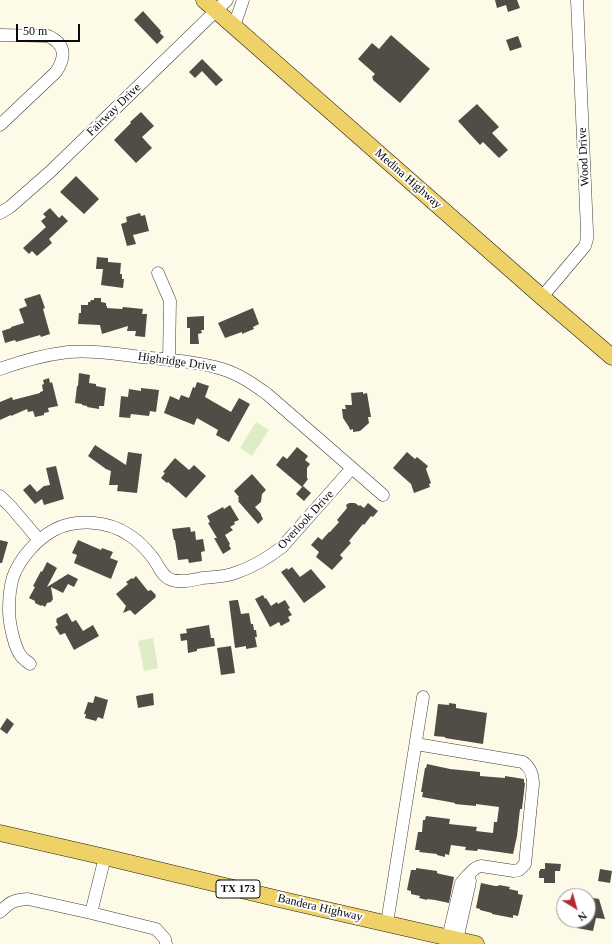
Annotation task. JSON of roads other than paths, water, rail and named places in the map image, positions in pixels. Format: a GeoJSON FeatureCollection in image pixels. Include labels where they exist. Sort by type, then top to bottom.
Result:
{"type":"FeatureCollection","features":[{"type":"Feature","properties":{"kind":"main road","name":"Medina Highway"},"geometry":{"type":"LineString","coordinates":[[204,0],[222,5],[234,26],[612,357]]}},
{"type":"Feature","properties":{"kind":"main road","name":"Bandera Highway"},"geometry":{"type":"LineString","coordinates":[[0,832],[475,944]]}},
{"type":"Feature","properties":{"kind":"street"},"geometry":{"type":"LineString","coordinates":[[234,26],[243,0]]}},
{"type":"Feature","properties":{"kind":"street","name":"Wood Drive"},"geometry":{"type":"LineString","coordinates":[[542,297],[585,246],[587,239],[577,0]]}},
{"type":"Feature","properties":{"kind":"street","name":"Fairway Drive"},"geometry":{"type":"LineString","coordinates":[[0,223],[5,210],[51,171],[222,5]]}},
{"type":"Feature","properties":{"kind":"street"},"geometry":{"type":"LineString","coordinates":[[0,35],[48,36],[55,39],[60,44],[63,50],[63,58],[61,65],[56,72],[0,124]]}},
{"type":"Feature","properties":{"kind":"street"},"geometry":{"type":"LineString","coordinates":[[158,273],[170,301],[169,360]]}},
{"type":"Feature","properties":{"kind":"street","name":"Highridge Drive"},"geometry":{"type":"LineString","coordinates":[[0,369],[24,360],[70,352],[94,352],[169,360],[223,369],[247,379],[267,394],[383,495]]}},
{"type":"Feature","properties":{"kind":"street","name":"Overlook Drive"},"geometry":{"type":"LineString","coordinates":[[30,664],[21,656],[16,646],[9,614],[9,597],[14,577],[23,558],[39,540],[55,529],[74,523],[93,522],[112,526],[129,534],[143,546],[154,559],[160,571],[167,578],[173,580],[185,581],[234,574],[254,566],[282,547],[352,468]]}},
{"type":"Feature","properties":{"kind":"street"},"geometry":{"type":"LineString","coordinates":[[0,496],[39,540]]}},
{"type":"Feature","properties":{"kind":"street"},"geometry":{"type":"LineString","coordinates":[[387,923],[423,697]]}},
{"type":"Feature","properties":{"kind":"street"},"geometry":{"type":"LineString","coordinates":[[416,744],[523,762],[533,776],[534,784],[525,864],[519,870],[514,871],[481,866],[472,869],[461,883],[452,939]]}},
{"type":"Feature","properties":{"kind":"street"},"geometry":{"type":"LineString","coordinates":[[91,913],[105,856]]}},
{"type":"Feature","properties":{"kind":"street"},"geometry":{"type":"LineString","coordinates":[[0,912],[8,904],[17,900],[28,899],[156,929],[165,939],[166,944]]}}]}
